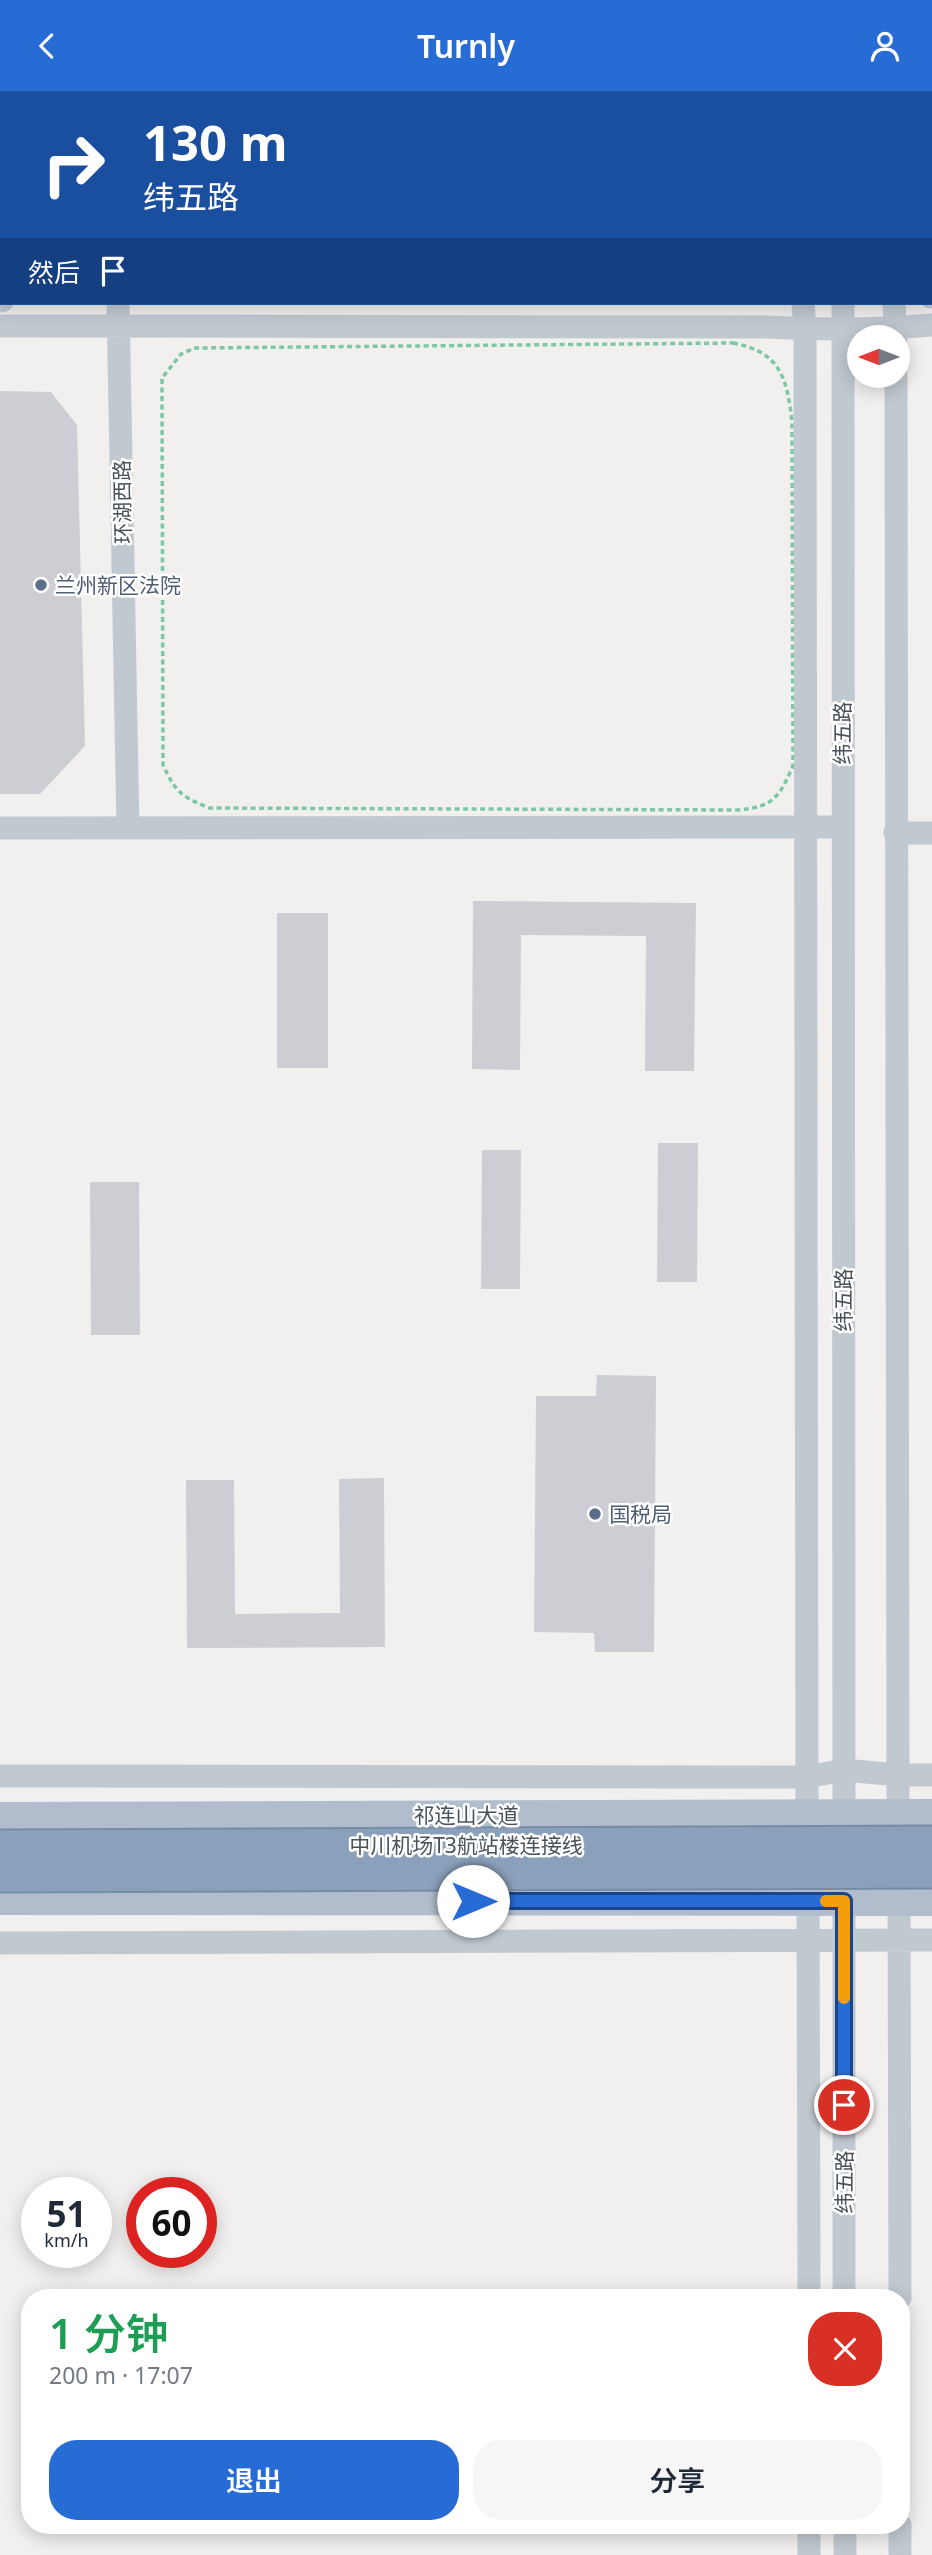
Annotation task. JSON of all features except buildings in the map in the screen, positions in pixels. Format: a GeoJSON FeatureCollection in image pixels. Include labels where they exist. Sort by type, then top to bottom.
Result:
{"type":"FeatureCollection","features":[{"type":"Feature","properties":{"kind":"highway","name":"中川机场T3航站楼连接线"},"geometry":{"type":"LineString","coordinates":[[0,1847],[932,1843]]}},
{"type":"Feature","properties":{"kind":"highway","name":"中川机场T3航站楼连接线"},"geometry":{"type":"LineString","coordinates":[[0,1875],[932,1871]]}},
{"type":"Feature","properties":{"kind":"main road","name":"祁连山大道"},"geometry":{"type":"LineString","coordinates":[[0,1817],[932,1814]]}},
{"type":"Feature","properties":{"kind":"main road"},"geometry":{"type":"LineString","coordinates":[[0,1900],[932,1901]]}},
{"type":"Feature","properties":{"kind":"street"},"geometry":{"type":"LineString","coordinates":[[803,305],[809,2289]]}},
{"type":"Feature","properties":{"kind":"street","name":"纬五路"},"geometry":{"type":"LineString","coordinates":[[843,305],[844,2289]]}},
{"type":"Feature","properties":{"kind":"street"},"geometry":{"type":"LineString","coordinates":[[894,305],[895,325]]}},
{"type":"Feature","properties":{"kind":"street"},"geometry":{"type":"LineString","coordinates":[[0,326],[118,314],[847,329]]}},
{"type":"Feature","properties":{"kind":"street","name":"环湖西路"},"geometry":{"type":"LineString","coordinates":[[118,314],[128,828]]}},
{"type":"Feature","properties":{"kind":"street"},"geometry":{"type":"LineString","coordinates":[[910,330],[932,325]]}},
{"type":"Feature","properties":{"kind":"street"},"geometry":{"type":"LineString","coordinates":[[896,389],[900,2289]]}},
{"type":"Feature","properties":{"kind":"street"},"geometry":{"type":"LineString","coordinates":[[0,828],[842,827]]}},
{"type":"Feature","properties":{"kind":"street"},"geometry":{"type":"LineString","coordinates":[[895,833],[932,833]]}},
{"type":"Feature","properties":{"kind":"street"},"geometry":{"type":"LineString","coordinates":[[0,1776],[807,1777],[844,1770],[932,1775]]}},
{"type":"Feature","properties":{"kind":"street"},"geometry":{"type":"LineString","coordinates":[[0,1943],[932,1940]]}},
{"type":"Feature","properties":{"kind":"street"},"geometry":{"type":"LineString","coordinates":[[809,2534],[809,2555]]}},
{"type":"Feature","properties":{"kind":"street"},"geometry":{"type":"LineString","coordinates":[[845,2534],[845,2555]]}},
{"type":"Feature","properties":{"kind":"street"},"geometry":{"type":"LineString","coordinates":[[900,2534],[900,2555]]}},
{"type":"Feature","properties":{"kind":"path"},"geometry":{"type":"LineString","coordinates":[[733,343],[753,347],[767,355],[788,387],[792,422],[793,766],[781,793],[759,808],[209,808],[188,799],[173,787],[163,765],[162,378],[181,354],[195,348],[733,343]]}},
{"type":"Feature","properties":{"kind":"slow traffic"},"geometry":{"type":"LineString","coordinates":[[826,1901],[844,1901],[844,1998]]}},
{"type":"Feature","properties":{"kind":"place","name":"兰州新区法院"},"geometry":{"type":"Point","coordinates":[41,585]}},
{"type":"Feature","properties":{"kind":"place","name":"国税局"},"geometry":{"type":"Point","coordinates":[595,1514]}},
{"type":"Feature","properties":{"kind":"route"},"geometry":{"type":"LineString","coordinates":[[473,1901],[844,1901],[844,2105]]}}]}
